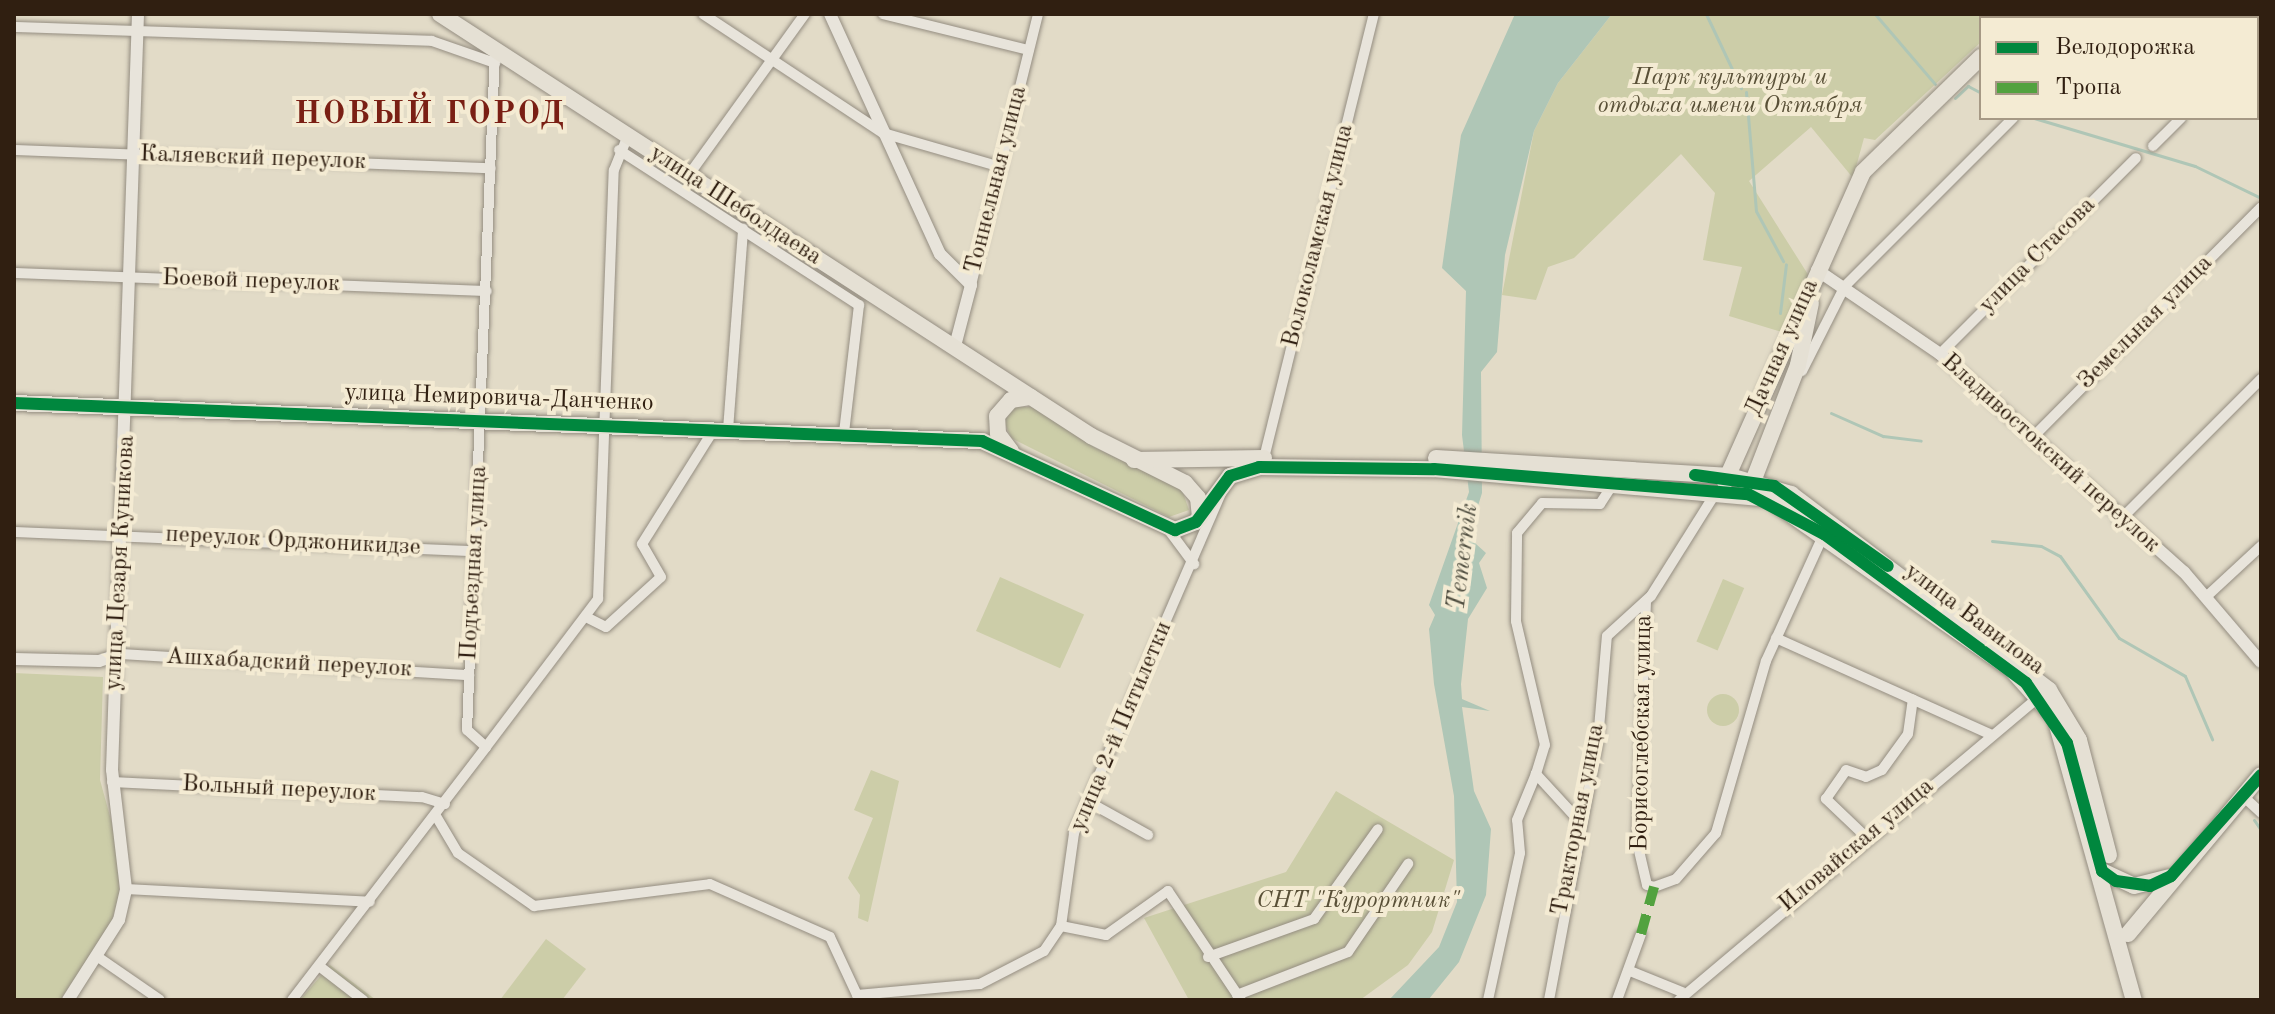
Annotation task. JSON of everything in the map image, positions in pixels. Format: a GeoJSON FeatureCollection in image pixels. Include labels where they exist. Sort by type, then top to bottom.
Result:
{"type":"FeatureCollection","features":[{"type":"Feature","properties":{"kind":"main road","name":"улица Шеболдаева"},"geometry":{"type":"LineString","coordinates":[[440,14],[495,56],[623,143],[688,176],[1134,460],[1192,488],[1200,518]]}},
{"type":"Feature","properties":{"kind":"main road"},"geometry":{"type":"LineString","coordinates":[[1817,270],[1872,159],[1979,59]]}},
{"type":"Feature","properties":{"kind":"main road","name":"Дачная улица"},"geometry":{"type":"LineString","coordinates":[[1725,483],[1817,270]]}},
{"type":"Feature","properties":{"kind":"main road","name":"Дачная улица"},"geometry":{"type":"LineString","coordinates":[[1751,487],[1772,424],[1789,388],[1817,270]]}},
{"type":"Feature","properties":{"kind":"main road"},"geometry":{"type":"LineString","coordinates":[[1769,380],[1772,424]]}},
{"type":"Feature","properties":{"kind":"main road"},"geometry":{"type":"LineString","coordinates":[[1013,452],[1000,439],[997,416],[1011,400],[1031,397]]}},
{"type":"Feature","properties":{"kind":"main road","name":"улица Немировича-Данченко"},"geometry":{"type":"LineString","coordinates":[[14,403],[844,433],[982,441],[1013,452],[1168,529]]}},
{"type":"Feature","properties":{"kind":"main road"},"geometry":{"type":"LineString","coordinates":[[1134,460],[1435,464],[1531,472]]}},
{"type":"Feature","properties":{"kind":"main road"},"geometry":{"type":"LineString","coordinates":[[1168,529],[1200,518],[1221,486],[1241,468],[1258,461]]}},
{"type":"Feature","properties":{"kind":"main road","name":"улица Вавилова"},"geometry":{"type":"LineString","coordinates":[[1531,472],[1613,484],[1725,483]]}},
{"type":"Feature","properties":{"kind":"main road","name":"улица Вавилова"},"geometry":{"type":"LineString","coordinates":[[1531,472],[1725,483],[1751,487],[1821,515],[2049,690],[2081,747],[2134,1000]]}},
{"type":"Feature","properties":{"kind":"main road","name":"улица Вавилова"},"geometry":{"type":"LineString","coordinates":[[1751,487],[1824,534],[2039,697],[2067,743],[2128,934],[2145,1000]]}},
{"type":"Feature","properties":{"kind":"main road"},"geometry":{"type":"LineString","coordinates":[[2128,934],[2171,876],[2261,775]]}},
{"type":"Feature","properties":{"kind":"main road"},"geometry":{"type":"LineString","coordinates":[[2109,876],[2150,886],[2171,876]]}},
{"type":"Feature","properties":{"kind":"street","name":"улица Цезаря Куникова"},"geometry":{"type":"LineString","coordinates":[[68,1000],[98,957],[126,889],[112,782],[121,654],[138,14]]}},
{"type":"Feature","properties":{"kind":"street"},"geometry":{"type":"LineString","coordinates":[[703,14],[883,133],[1001,167]]}},
{"type":"Feature","properties":{"kind":"street"},"geometry":{"type":"LineString","coordinates":[[688,176],[769,57],[805,14]]}},
{"type":"Feature","properties":{"kind":"street"},"geometry":{"type":"LineString","coordinates":[[830,14],[940,254],[971,285]]}},
{"type":"Feature","properties":{"kind":"street"},"geometry":{"type":"LineString","coordinates":[[883,14],[1029,50]]}},
{"type":"Feature","properties":{"kind":"street","name":"Тоннельная улица"},"geometry":{"type":"LineString","coordinates":[[955,346],[1038,14]]}},
{"type":"Feature","properties":{"kind":"street","name":"Волоколамская улица"},"geometry":{"type":"LineString","coordinates":[[1258,461],[1374,14]]}},
{"type":"Feature","properties":{"kind":"street"},"geometry":{"type":"LineString","coordinates":[[14,27],[432,41],[495,56]]}},
{"type":"Feature","properties":{"kind":"street","name":"Подъездная улица"},"geometry":{"type":"LineString","coordinates":[[486,747],[467,730],[483,420],[495,56]]}},
{"type":"Feature","properties":{"kind":"street","name":"Дачная улица"},"geometry":{"type":"LineString","coordinates":[[1789,388],[1845,286],[2011,120]]}},
{"type":"Feature","properties":{"kind":"street"},"geometry":{"type":"LineString","coordinates":[[2153,146],[2179,120]]}},
{"type":"Feature","properties":{"kind":"street"},"geometry":{"type":"LineString","coordinates":[[623,143],[743,229],[859,305],[844,433]]}},
{"type":"Feature","properties":{"kind":"street"},"geometry":{"type":"LineString","coordinates":[[292,1000],[588,618],[598,599],[604,425],[623,143]]}},
{"type":"Feature","properties":{"kind":"street","name":"Каляевский переулок"},"geometry":{"type":"LineString","coordinates":[[14,150],[491,168]]}},
{"type":"Feature","properties":{"kind":"street","name":"улица Стасова"},"geometry":{"type":"LineString","coordinates":[[1940,354],[2136,158]]}},
{"type":"Feature","properties":{"kind":"street","name":"Земельная улица"},"geometry":{"type":"LineString","coordinates":[[2032,438],[2261,207]]}},
{"type":"Feature","properties":{"kind":"street"},"geometry":{"type":"LineString","coordinates":[[588,618],[606,627],[661,577],[642,544],[721,430],[743,229]]}},
{"type":"Feature","properties":{"kind":"street","name":"Владивостокский переулок"},"geometry":{"type":"LineString","coordinates":[[1817,270],[1845,286],[1940,354],[2119,521],[2206,597],[2261,662]]}},
{"type":"Feature","properties":{"kind":"street","name":"Боевой переулок"},"geometry":{"type":"LineString","coordinates":[[14,273],[487,291]]}},
{"type":"Feature","properties":{"kind":"street"},"geometry":{"type":"LineString","coordinates":[[2119,521],[2261,379]]}},
{"type":"Feature","properties":{"kind":"street","name":"Тракторная улица"},"geometry":{"type":"LineString","coordinates":[[1549,1000],[1581,823],[1607,636],[1646,601],[1725,483]]}},
{"type":"Feature","properties":{"kind":"street"},"geometry":{"type":"LineString","coordinates":[[1488,1000],[1520,853],[1517,820],[1545,745],[1516,621],[1517,533],[1542,503],[1600,504],[1613,484]]}},
{"type":"Feature","properties":{"kind":"street","name":"улица 2-й Пятилетки"},"geometry":{"type":"LineString","coordinates":[[1061,926],[1074,833],[1202,547],[1221,486]]}},
{"type":"Feature","properties":{"kind":"street","name":"улица 2-й Пятилетки"},"geometry":{"type":"LineString","coordinates":[[1200,518],[1202,547]]}},
{"type":"Feature","properties":{"kind":"street"},"geometry":{"type":"LineString","coordinates":[[1168,529],[1194,564]]}},
{"type":"Feature","properties":{"kind":"street","name":"переулок Орджоникидзе"},"geometry":{"type":"LineString","coordinates":[[14,532],[122,534],[476,551]]}},
{"type":"Feature","properties":{"kind":"street","name":"Борисоглебская улица"},"geometry":{"type":"LineString","coordinates":[[1646,601],[1636,820],[1647,885],[1676,879],[1716,833],[1776,638],[1824,534]]}},
{"type":"Feature","properties":{"kind":"street"},"geometry":{"type":"LineString","coordinates":[[2206,597],[2261,546]]}},
{"type":"Feature","properties":{"kind":"street"},"geometry":{"type":"LineString","coordinates":[[1776,638],[1990,734]]}},
{"type":"Feature","properties":{"kind":"street","name":"Ашхабадский переулок"},"geometry":{"type":"LineString","coordinates":[[14,659],[99,661],[121,654],[469,675]]}},
{"type":"Feature","properties":{"kind":"street","name":"Иловайская улица"},"geometry":{"type":"LineString","coordinates":[[1681,996],[1990,734],[2039,697]]}},
{"type":"Feature","properties":{"kind":"street"},"geometry":{"type":"LineString","coordinates":[[1867,838],[1826,799],[1846,770],[1866,777],[1882,770],[1908,734],[1913,699]]}},
{"type":"Feature","properties":{"kind":"street"},"geometry":{"type":"LineString","coordinates":[[1536,774],[1581,823]]}},
{"type":"Feature","properties":{"kind":"street","name":"Вольный переулок"},"geometry":{"type":"LineString","coordinates":[[112,782],[422,797],[445,804]]}},
{"type":"Feature","properties":{"kind":"street"},"geometry":{"type":"LineString","coordinates":[[2243,796],[2261,813]]}},
{"type":"Feature","properties":{"kind":"street"},"geometry":{"type":"LineString","coordinates":[[1087,801],[1148,835]]}},
{"type":"Feature","properties":{"kind":"street"},"geometry":{"type":"LineString","coordinates":[[436,816],[458,853],[534,906],[710,884],[830,937],[854,998],[980,984],[1044,951],[1061,926],[1106,935],[1130,925],[1168,891],[1208,957],[1239,998],[1348,952],[1408,864]]}},
{"type":"Feature","properties":{"kind":"street"},"geometry":{"type":"LineString","coordinates":[[1208,957],[1314,919],[1378,829]]}},
{"type":"Feature","properties":{"kind":"street"},"geometry":{"type":"LineString","coordinates":[[126,889],[370,902]]}},
{"type":"Feature","properties":{"kind":"street"},"geometry":{"type":"LineString","coordinates":[[1617,1000],[1641,934]]}},
{"type":"Feature","properties":{"kind":"street"},"geometry":{"type":"LineString","coordinates":[[98,957],[160,1000]]}},
{"type":"Feature","properties":{"kind":"street"},"geometry":{"type":"LineString","coordinates":[[319,966],[363,1000]]}},
{"type":"Feature","properties":{"kind":"street"},"geometry":{"type":"LineString","coordinates":[[1630,971],[1681,996]]}},
{"type":"Feature","properties":{"kind":"green space","name":"Парк культуры и отдыха имени Октября"},"geometry":{"type":"Polygon","coordinates":[[[1612,14],[2011,14],[1979,16],[1979,44],[1875,140],[1864,138],[1853,178],[1811,127],[1749,181],[1809,276],[1782,332],[1729,316],[1742,267],[1703,260],[1715,193],[1681,154],[1574,258],[1548,267],[1536,300],[1502,295],[1534,131],[1558,83],[1612,14]]]}},
{"type":"Feature","properties":{"kind":"green space"},"geometry":{"type":"Polygon","coordinates":[[[1014,407],[1033,407],[1095,448],[1181,487],[1189,510],[1169,517],[1011,438],[1004,421],[1014,407]]]}},
{"type":"Feature","properties":{"kind":"green space"},"geometry":{"type":"Polygon","coordinates":[[[1000,577],[1084,614],[1060,668],[976,631],[1000,577]]]}},
{"type":"Feature","properties":{"kind":"green space"},"geometry":{"type":"Polygon","coordinates":[[[1723,579],[1744,588],[1718,651],[1696,642],[1723,579]]]}},
{"type":"Feature","properties":{"kind":"green space"},"geometry":{"type":"Polygon","coordinates":[[[14,673],[103,677],[100,780],[119,849],[119,894],[111,924],[60,1000],[14,1000],[14,673]]]}},
{"type":"Feature","properties":{"kind":"green space"},"geometry":{"type":"Polygon","coordinates":[[[1723,694],[1734,699],[1739,710],[1734,721],[1723,726],[1712,721],[1707,710],[1712,699],[1723,694]]]}},
{"type":"Feature","properties":{"kind":"green space"},"geometry":{"type":"Polygon","coordinates":[[[871,770],[899,781],[868,922],[858,918],[860,895],[848,878],[873,818],[854,810],[871,770]]]}},
{"type":"Feature","properties":{"kind":"green space","name":"СНТ \"Курортник\""},"geometry":{"type":"Polygon","coordinates":[[[1336,791],[1454,860],[1432,932],[1408,965],[1360,1000],[1189,1000],[1144,918],[1286,872],[1336,791]]]}},
{"type":"Feature","properties":{"kind":"green space"},"geometry":{"type":"Polygon","coordinates":[[[546,939],[586,969],[562,1000],[500,1000],[546,939]]]}},
{"type":"Feature","properties":{"kind":"green space"},"geometry":{"type":"Polygon","coordinates":[[[330,965],[376,1000],[300,1000],[330,965]]]}},
{"type":"Feature","properties":{"kind":"water","name":"Temernik"},"geometry":{"type":"Polygon","coordinates":[[[1515,14],[1612,14],[1558,83],[1534,131],[1505,255],[1497,352],[1481,372],[1482,493],[1473,522],[1476,544],[1486,553],[1479,563],[1487,588],[1468,619],[1461,684],[1462,699],[1490,711],[1462,707],[1474,791],[1491,829],[1486,895],[1459,962],[1429,999],[1389,1000],[1439,947],[1457,902],[1454,796],[1434,684],[1429,629],[1435,615],[1429,605],[1469,492],[1462,435],[1466,291],[1442,268],[1461,135],[1515,14]]]}},
{"type":"Feature","properties":{"kind":"waterway"},"geometry":{"type":"LineString","coordinates":[[1706,14],[1741,88]]}},
{"type":"Feature","properties":{"kind":"waterway"},"geometry":{"type":"LineString","coordinates":[[1875,14],[1935,84]]}},
{"type":"Feature","properties":{"kind":"waterway"},"geometry":{"type":"LineString","coordinates":[[1955,98],[1968,86],[1979,92]]}},
{"type":"Feature","properties":{"kind":"waterway"},"geometry":{"type":"LineString","coordinates":[[1746,92],[1756,211],[1783,261]]}},
{"type":"Feature","properties":{"kind":"waterway"},"geometry":{"type":"LineString","coordinates":[[2041,120],[2195,166],[2261,198]]}},
{"type":"Feature","properties":{"kind":"waterway"},"geometry":{"type":"LineString","coordinates":[[1780,313],[1786,264]]}},
{"type":"Feature","properties":{"kind":"waterway"},"geometry":{"type":"LineString","coordinates":[[1831,413],[1883,436],[1921,441]]}},
{"type":"Feature","properties":{"kind":"waterway"},"geometry":{"type":"LineString","coordinates":[[1992,541],[2041,546],[2060,556],[2119,638],[2185,676],[2212,739]]}},
{"type":"Feature","properties":{"kind":"waterway"},"geometry":{"type":"LineString","coordinates":[[2254,820],[2261,830]]}},
{"type":"Feature","properties":{"kind":"marked path"},"geometry":{"type":"LineString","coordinates":[[1641,934],[1654,887]]}},
{"type":"Feature","properties":{"kind":"cycle path"},"geometry":{"type":"LineString","coordinates":[[14,403],[982,441],[1175,530],[1196,522],[1230,476],[1259,467],[1434,469],[1748,494],[1824,534],[2026,683],[2067,743],[2102,871],[2116,881],[2150,886],[2171,876],[2261,775]]}},
{"type":"Feature","properties":{"kind":"cycle path"},"geometry":{"type":"LineString","coordinates":[[1695,475],[1774,486],[1888,566]]}},
{"type":"Feature","properties":{"kind":"district","name":"НОВЫЙ ГОРОД"},"geometry":{"type":"Point","coordinates":[430,115]}}]}
